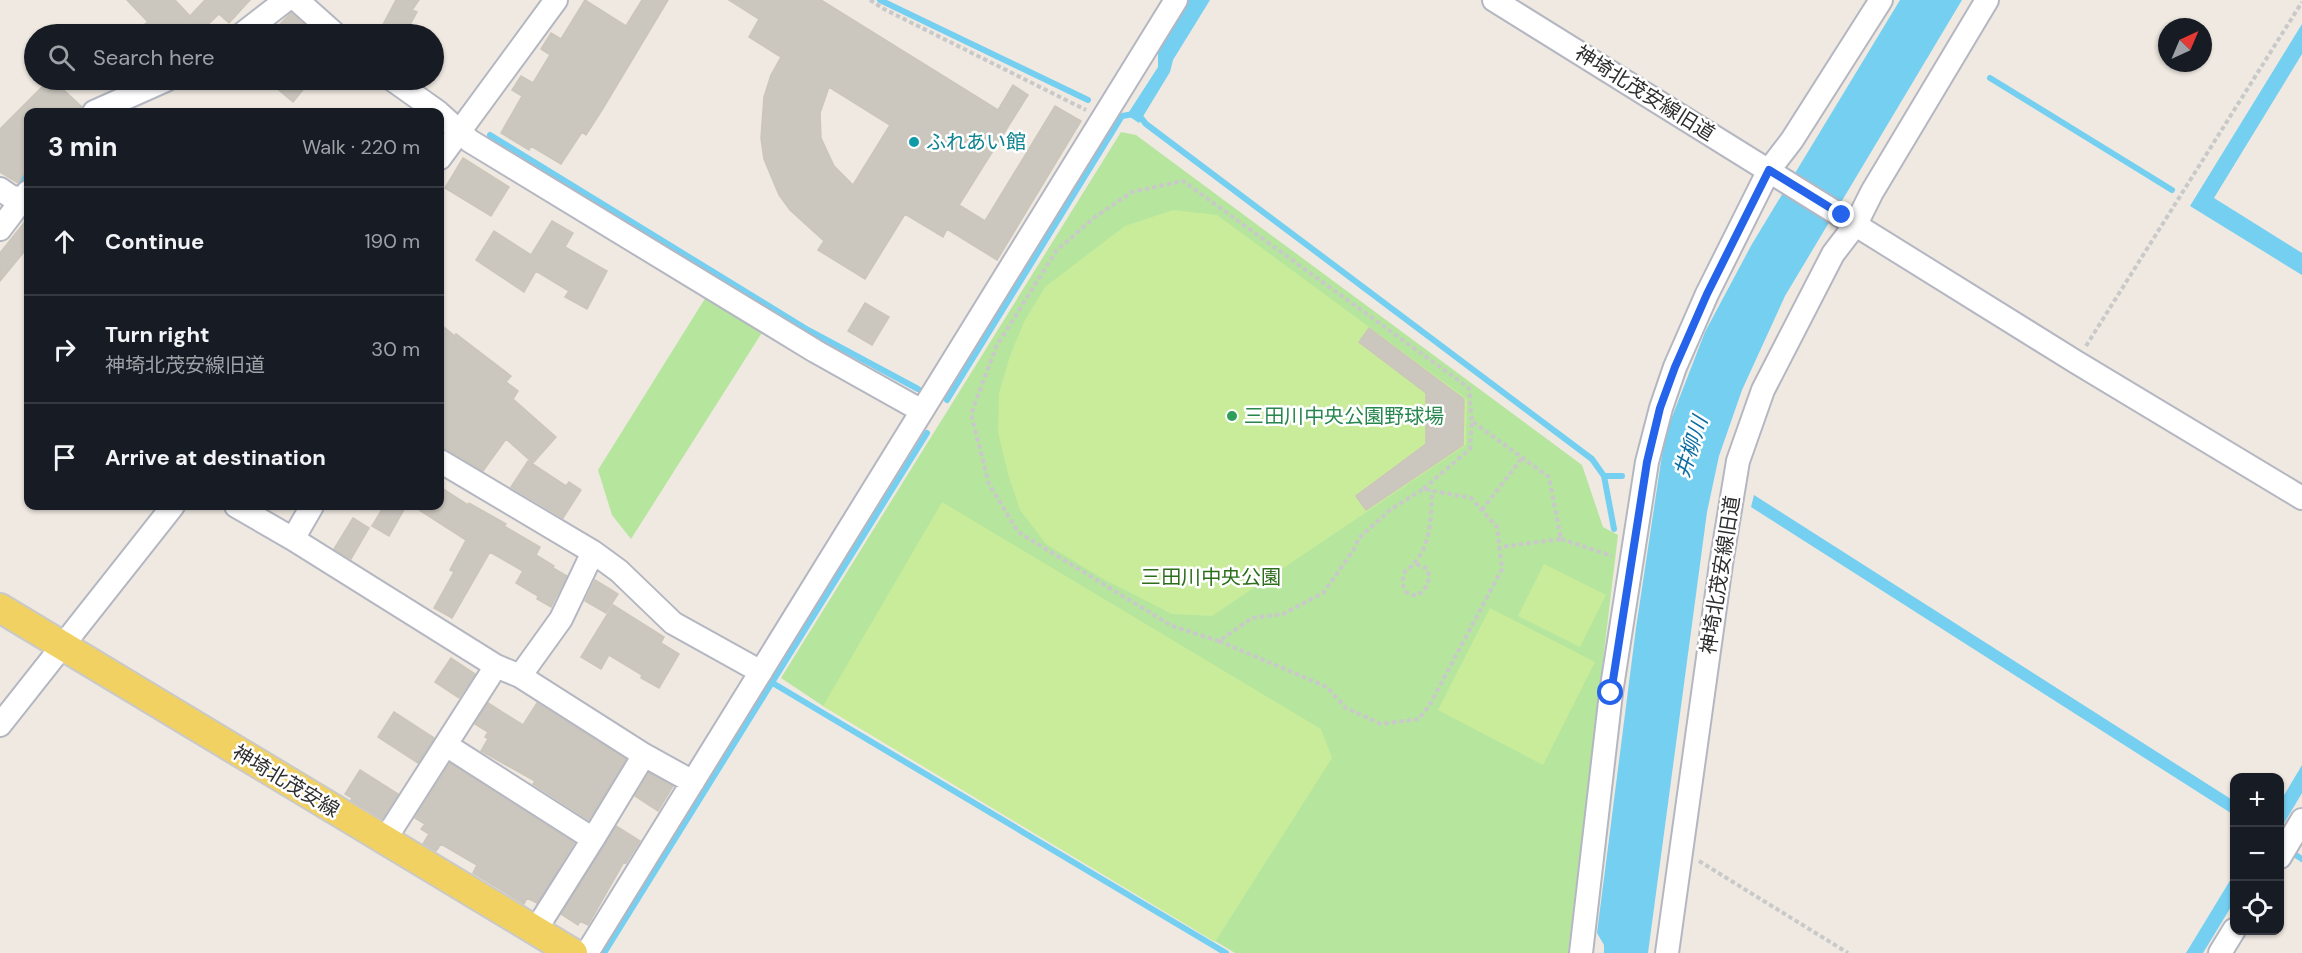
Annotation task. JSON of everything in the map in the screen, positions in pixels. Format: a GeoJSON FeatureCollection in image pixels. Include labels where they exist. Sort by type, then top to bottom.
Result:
{"type":"FeatureCollection","features":[{"type":"Feature","properties":{"kind":"main road","name":"神埼北茂安線"},"geometry":{"type":"LineString","coordinates":[[0,608],[573,953]]}},
{"type":"Feature","properties":{"kind":"street"},"geometry":{"type":"LineString","coordinates":[[255,24],[286,0]]}},
{"type":"Feature","properties":{"kind":"street"},"geometry":{"type":"LineString","coordinates":[[297,0],[324,24]]}},
{"type":"Feature","properties":{"kind":"street"},"geometry":{"type":"LineString","coordinates":[[444,152],[556,0]]}},
{"type":"Feature","properties":{"kind":"street"},"geometry":{"type":"LineString","coordinates":[[587,953],[1176,0]]}},
{"type":"Feature","properties":{"kind":"street","name":"神埼北茂安線旧道"},"geometry":{"type":"LineString","coordinates":[[1494,0],[1849,220]]}},
{"type":"Feature","properties":{"kind":"street"},"geometry":{"type":"LineString","coordinates":[[1581,953],[1611,693],[1647,462],[1660,408],[1707,294],[1776,174],[1792,140],[1881,0]]}},
{"type":"Feature","properties":{"kind":"street","name":"神埼北茂安線旧道"},"geometry":{"type":"LineString","coordinates":[[1667,953],[1721,564],[1738,461],[1763,390],[1849,220],[1872,192],[1987,0]]}},
{"type":"Feature","properties":{"kind":"street"},"geometry":{"type":"LineString","coordinates":[[103,108],[144,90]]}},
{"type":"Feature","properties":{"kind":"street"},"geometry":{"type":"LineString","coordinates":[[407,90],[432,108]]}},
{"type":"Feature","properties":{"kind":"street"},"geometry":{"type":"LineString","coordinates":[[444,118],[470,141],[815,351],[922,411]]}},
{"type":"Feature","properties":{"kind":"street"},"geometry":{"type":"LineString","coordinates":[[0,229],[18,196]]}},
{"type":"Feature","properties":{"kind":"street"},"geometry":{"type":"LineString","coordinates":[[1849,220],[2076,362],[2302,498]]}},
{"type":"Feature","properties":{"kind":"street"},"geometry":{"type":"LineString","coordinates":[[444,462],[593,552],[619,571],[673,623],[761,672]]}},
{"type":"Feature","properties":{"kind":"street"},"geometry":{"type":"LineString","coordinates":[[0,725],[170,510]]}},
{"type":"Feature","properties":{"kind":"street"},"geometry":{"type":"LineString","coordinates":[[243,510],[496,666],[520,676],[644,755],[693,782]]}},
{"type":"Feature","properties":{"kind":"street"},"geometry":{"type":"LineString","coordinates":[[293,539],[310,510]]}},
{"type":"Feature","properties":{"kind":"street"},"geometry":{"type":"LineString","coordinates":[[520,676],[561,620],[593,552]]}},
{"type":"Feature","properties":{"kind":"street"},"geometry":{"type":"LineString","coordinates":[[384,841],[496,666]]}},
{"type":"Feature","properties":{"kind":"street"},"geometry":{"type":"LineString","coordinates":[[446,745],[593,839]]}},
{"type":"Feature","properties":{"kind":"street"},"geometry":{"type":"LineString","coordinates":[[535,931],[644,755]]}},
{"type":"Feature","properties":{"kind":"street"},"geometry":{"type":"LineString","coordinates":[[2284,850],[2302,820]]}},
{"type":"Feature","properties":{"kind":"street"},"geometry":{"type":"LineString","coordinates":[[2220,953],[2232,935]]}},
{"type":"Feature","properties":{"kind":"path"},"geometry":{"type":"LineString","coordinates":[[870,0],[1103,118]]}},
{"type":"Feature","properties":{"kind":"path"},"geometry":{"type":"LineString","coordinates":[[2076,362],[2302,2]]}},
{"type":"Feature","properties":{"kind":"path"},"geometry":{"type":"LineString","coordinates":[[1219,641],[1252,618],[1283,614],[1323,593],[1353,551],[1359,538],[1390,510],[1423,489],[1470,448],[1472,422],[1469,388],[1183,181],[1132,192],[1095,217],[1056,251],[996,347],[971,414],[989,484],[1017,532],[1172,627],[1219,641],[1327,687],[1346,708],[1381,724],[1419,719],[1430,704],[1502,569],[1497,527],[1471,498],[1423,489]]}},
{"type":"Feature","properties":{"kind":"path"},"geometry":{"type":"LineString","coordinates":[[1472,422],[1549,477],[1561,539]]}},
{"type":"Feature","properties":{"kind":"path"},"geometry":{"type":"LineString","coordinates":[[1482,510],[1522,458]]}},
{"type":"Feature","properties":{"kind":"path"},"geometry":{"type":"LineString","coordinates":[[1416,564],[1428,568],[1430,580],[1425,590],[1416,596],[1406,592],[1402,583],[1405,571],[1416,564],[1430,532],[1432,491]]}},
{"type":"Feature","properties":{"kind":"path"},"geometry":{"type":"LineString","coordinates":[[1500,547],[1561,539],[1632,562]]}},
{"type":"Feature","properties":{"kind":"path"},"geometry":{"type":"LineString","coordinates":[[1681,850],[1848,953]]}},
{"type":"Feature","properties":{"kind":"green space","name":"三田川中央公園"},"geometry":{"type":"Polygon","coordinates":[[[1121,132],[1136,135],[1582,465],[1603,527],[1618,535],[1568,953],[1235,953],[823,706],[781,678],[1121,132]]]}},
{"type":"Feature","properties":{"kind":"green space","name":"三田川中央公園野球場"},"geometry":{"type":"Polygon","coordinates":[[[1173,210],[1217,215],[1467,399],[1466,445],[1212,616],[1172,614],[1105,580],[1046,544],[1020,510],[998,432],[999,393],[1010,356],[1024,322],[1045,287],[1125,226],[1173,210]]]}},
{"type":"Feature","properties":{"kind":"green space"},"geometry":{"type":"Polygon","coordinates":[[[706,297],[763,331],[631,539],[612,515],[598,470],[706,297]]]}},
{"type":"Feature","properties":{"kind":"green space"},"geometry":{"type":"Polygon","coordinates":[[[942,502],[1321,729],[1332,758],[1215,942],[823,706],[942,502]]]}},
{"type":"Feature","properties":{"kind":"green space"},"geometry":{"type":"Polygon","coordinates":[[[1544,564],[1606,595],[1580,647],[1518,616],[1544,564]]]}},
{"type":"Feature","properties":{"kind":"green space"},"geometry":{"type":"Polygon","coordinates":[[[1490,608],[1595,662],[1543,765],[1438,710],[1490,608]]]}},
{"type":"Feature","properties":{"kind":"water"},"geometry":{"type":"Polygon","coordinates":[[[1189,0],[1210,0],[1173,60],[1170,72],[1139,123],[1127,115],[1158,67],[1158,51],[1189,0]]]}},
{"type":"Feature","properties":{"kind":"water","name":"井柳川"},"geometry":{"type":"Polygon","coordinates":[[[1900,0],[1962,0],[1785,296],[1742,390],[1719,456],[1707,512],[1648,953],[1604,953],[1604,945],[1597,933],[1636,628],[1665,435],[1705,332],[1752,244],[1900,0]]]}},
{"type":"Feature","properties":{"kind":"water"},"geometry":{"type":"Polygon","coordinates":[[[2302,24],[2302,54],[2214,198],[2302,253],[2302,275],[2190,206],[2302,24]]]}},
{"type":"Feature","properties":{"kind":"water"},"geometry":{"type":"Polygon","coordinates":[[[1754,495],[2230,798],[2230,812],[1751,507],[1754,495]]]}},
{"type":"Feature","properties":{"kind":"water"},"geometry":{"type":"Polygon","coordinates":[[[2302,765],[2302,793],[2284,823],[2284,795],[2302,765]]]}},
{"type":"Feature","properties":{"kind":"water"},"geometry":{"type":"Polygon","coordinates":[[[2230,881],[2230,909],[2203,953],[2186,953],[2230,881]]]}},
{"type":"Feature","properties":{"kind":"building"},"geometry":{"type":"Polygon","coordinates":[[[127,0],[175,0],[190,16],[205,0],[250,0],[229,23],[219,14],[208,24],[145,24],[148,22],[127,0]]]}},
{"type":"Feature","properties":{"kind":"building"},"geometry":{"type":"Polygon","coordinates":[[[396,0],[419,0],[412,10],[417,12],[410,24],[383,24],[396,0]]]}},
{"type":"Feature","properties":{"kind":"building"},"geometry":{"type":"Polygon","coordinates":[[[585,0],[626,26],[642,0],[668,0],[586,135],[582,132],[561,164],[531,146],[529,150],[501,133],[522,96],[512,90],[521,76],[533,83],[550,55],[541,49],[551,33],[561,39],[585,0]]]}},
{"type":"Feature","properties":{"kind":"building","name":"ふれあい館"},"geometry":{"type":"Polygon","coordinates":[[[729,0],[821,0],[998,110],[1013,85],[1028,95],[959,205],[985,221],[1055,106],[1081,121],[997,260],[947,229],[943,237],[905,214],[865,279],[818,250],[824,241],[790,210],[779,195],[764,159],[761,138],[764,97],[771,75],[781,57],[749,37],[759,19],[729,0]],[[829,87],[820,113],[821,138],[834,166],[853,185],[890,125],[829,87]]]}},
{"type":"Feature","properties":{"kind":"building"},"geometry":{"type":"Polygon","coordinates":[[[291,13],[304,24],[280,24],[291,13]]]}},
{"type":"Feature","properties":{"kind":"building"},"geometry":{"type":"Polygon","coordinates":[[[39,90],[64,90],[82,107],[24,108],[24,173],[18,183],[0,172],[0,129],[39,90]]]}},
{"type":"Feature","properties":{"kind":"building"},"geometry":{"type":"Polygon","coordinates":[[[279,90],[303,90],[293,102],[279,90]]]}},
{"type":"Feature","properties":{"kind":"building"},"geometry":{"type":"Polygon","coordinates":[[[463,158],[509,187],[491,216],[445,188],[463,158]]]}},
{"type":"Feature","properties":{"kind":"building"},"geometry":{"type":"Polygon","coordinates":[[[552,221],[573,233],[565,247],[607,271],[587,309],[565,297],[569,291],[536,271],[524,292],[476,260],[494,231],[531,255],[552,221]]]}},
{"type":"Feature","properties":{"kind":"building"},"geometry":{"type":"Polygon","coordinates":[[[24,223],[24,252],[0,281],[0,253],[24,223]]]}},
{"type":"Feature","properties":{"kind":"building"},"geometry":{"type":"Polygon","coordinates":[[[865,303],[889,317],[872,345],[848,331],[865,303]]]}},
{"type":"Feature","properties":{"kind":"building"},"geometry":{"type":"Polygon","coordinates":[[[444,327],[511,376],[506,382],[518,391],[513,399],[556,437],[533,463],[506,439],[483,471],[444,449],[444,327]]]}},
{"type":"Feature","properties":{"kind":"building"},"geometry":{"type":"Polygon","coordinates":[[[1369,328],[1464,399],[1463,445],[1366,510],[1356,496],[1426,444],[1426,393],[1359,342],[1369,328]]]}},
{"type":"Feature","properties":{"kind":"building"},"geometry":{"type":"Polygon","coordinates":[[[528,461],[566,486],[569,482],[581,490],[563,518],[511,487],[528,461]]]}},
{"type":"Feature","properties":{"kind":"building"},"geometry":{"type":"Polygon","coordinates":[[[444,490],[468,505],[469,503],[506,524],[504,526],[540,547],[536,555],[567,576],[551,607],[516,583],[523,571],[490,552],[452,618],[434,608],[454,572],[450,570],[466,540],[419,510],[444,510],[444,490]]]}},
{"type":"Feature","properties":{"kind":"building"},"geometry":{"type":"Polygon","coordinates":[[[382,510],[404,510],[389,536],[372,526],[382,510]]]}},
{"type":"Feature","properties":{"kind":"building"},"geometry":{"type":"Polygon","coordinates":[[[353,518],[369,528],[351,559],[334,549],[353,518]]]}},
{"type":"Feature","properties":{"kind":"building"},"geometry":{"type":"Polygon","coordinates":[[[595,580],[618,594],[606,613],[585,601],[595,580]]]}},
{"type":"Feature","properties":{"kind":"building"},"geometry":{"type":"Polygon","coordinates":[[[613,605],[664,637],[661,643],[679,654],[659,688],[609,655],[601,669],[581,657],[613,605]]]}},
{"type":"Feature","properties":{"kind":"building"},"geometry":{"type":"Polygon","coordinates":[[[451,658],[475,674],[459,698],[435,682],[451,658]]]}},
{"type":"Feature","properties":{"kind":"building"},"geometry":{"type":"Polygon","coordinates":[[[488,703],[523,725],[537,703],[626,759],[589,820],[533,784],[535,781],[481,751],[488,739],[485,737],[488,732],[475,724],[488,703]]]}},
{"type":"Feature","properties":{"kind":"building"},"geometry":{"type":"Polygon","coordinates":[[[394,712],[434,738],[418,763],[378,737],[394,712]]]}},
{"type":"Feature","properties":{"kind":"building"},"geometry":{"type":"Polygon","coordinates":[[[450,763],[574,843],[537,903],[527,898],[524,904],[473,873],[477,865],[441,844],[436,851],[423,844],[429,834],[421,829],[425,824],[415,818],[450,763]]]}},
{"type":"Feature","properties":{"kind":"building"},"geometry":{"type":"Polygon","coordinates":[[[360,770],[398,794],[382,819],[345,794],[360,770]]]}},
{"type":"Feature","properties":{"kind":"building"},"geometry":{"type":"Polygon","coordinates":[[[649,773],[673,786],[658,811],[635,796],[649,773]]]}},
{"type":"Feature","properties":{"kind":"building"},"geometry":{"type":"Polygon","coordinates":[[[616,826],[640,841],[626,863],[624,862],[588,925],[580,921],[578,925],[561,914],[616,826]]]}},
{"type":"Feature","properties":{"kind":"waterway"},"geometry":{"type":"LineString","coordinates":[[880,0],[1088,100]]}},
{"type":"Feature","properties":{"kind":"waterway"},"geometry":{"type":"LineString","coordinates":[[1990,78],[2172,190]]}},
{"type":"Feature","properties":{"kind":"waterway"},"geometry":{"type":"LineString","coordinates":[[1137,113],[1146,124],[1592,459],[1604,476],[1622,476]]}},
{"type":"Feature","properties":{"kind":"waterway"},"geometry":{"type":"LineString","coordinates":[[947,400],[1122,116],[1134,114]]}},
{"type":"Feature","properties":{"kind":"waterway"},"geometry":{"type":"LineString","coordinates":[[490,135],[808,330],[918,389]]}},
{"type":"Feature","properties":{"kind":"waterway"},"geometry":{"type":"LineString","coordinates":[[18,189],[24,179]]}},
{"type":"Feature","properties":{"kind":"waterway"},"geometry":{"type":"LineString","coordinates":[[604,953],[927,433]]}},
{"type":"Feature","properties":{"kind":"waterway"},"geometry":{"type":"LineString","coordinates":[[1604,476],[1614,529]]}},
{"type":"Feature","properties":{"kind":"waterway"},"geometry":{"type":"LineString","coordinates":[[771,682],[1226,953]]}},
{"type":"Feature","properties":{"kind":"waterway"},"geometry":{"type":"LineString","coordinates":[[2291,852],[2302,859]]}},
{"type":"Feature","properties":{"kind":"place","name":"ふれあい館"},"geometry":{"type":"Point","coordinates":[914,142]}},
{"type":"Feature","properties":{"kind":"place","name":"三田川中央公園野球場"},"geometry":{"type":"Point","coordinates":[1232,416]}},
{"type":"Feature","properties":{"kind":"route"},"geometry":{"type":"LineString","coordinates":[[1611,693],[1647,462],[1660,408],[1707,294],[1769,170],[1842,215]]}}]}
